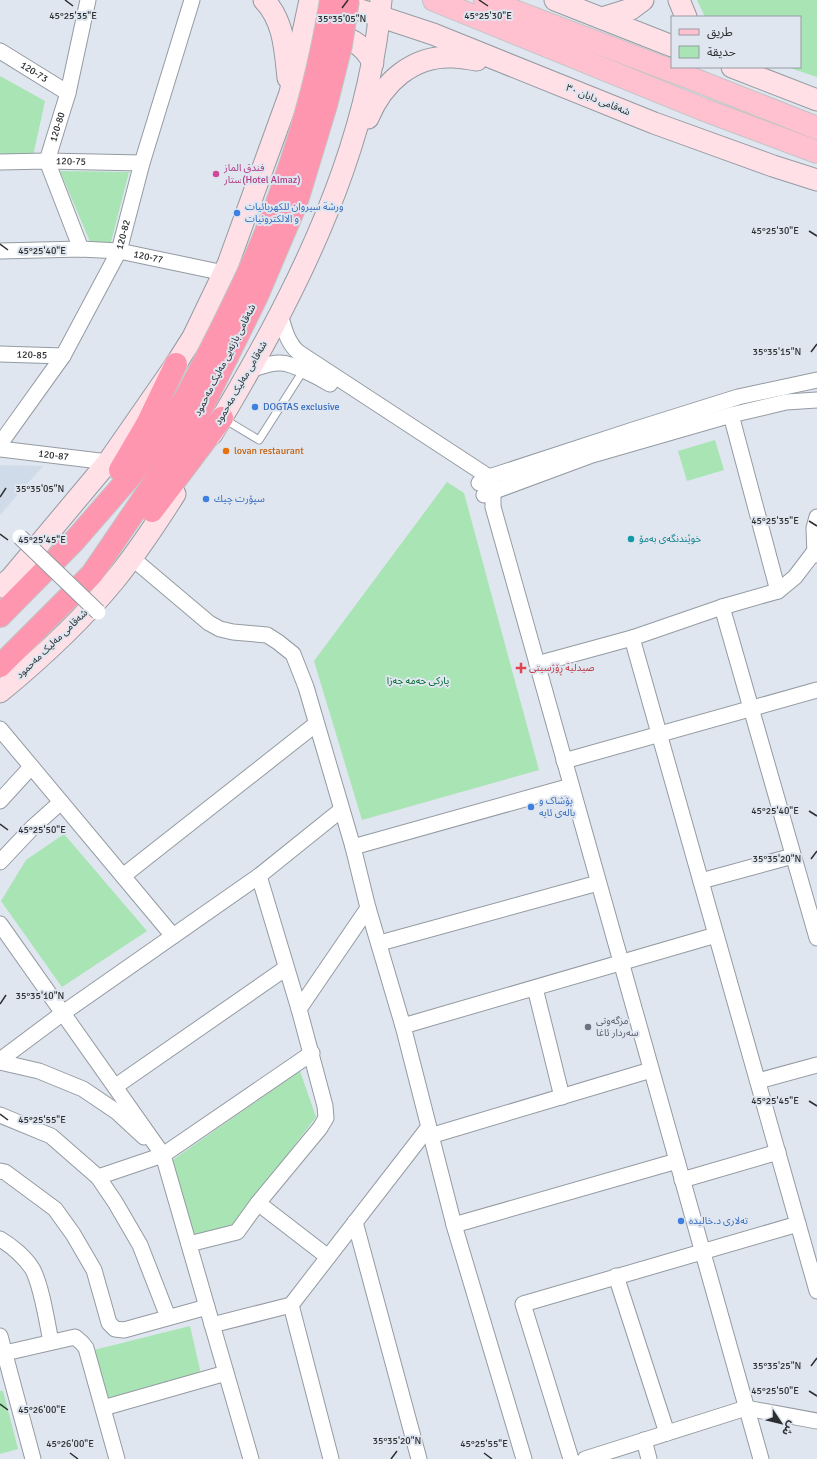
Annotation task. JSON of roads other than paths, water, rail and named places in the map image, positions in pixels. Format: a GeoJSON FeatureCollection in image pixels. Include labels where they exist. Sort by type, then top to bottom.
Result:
{"type":"FeatureCollection","features":[{"type":"Feature","properties":{"kind":"highway","name":"شەقامی بازنەیی مەلیک مەحمود"},"geometry":{"type":"LineString","coordinates":[[0,666],[92,574],[160,474],[200,411],[218,356],[293,158],[324,42],[330,0]]}},
{"type":"Feature","properties":{"kind":"highway","name":"شەقامی بازنەیی مەلیک مەحمود"},"geometry":{"type":"LineString","coordinates":[[0,616],[75,540],[135,471],[186,397],[218,356],[258,296],[296,204],[326,105],[341,46],[348,0]]}},
{"type":"Feature","properties":{"kind":"highway"},"geometry":{"type":"LineString","coordinates":[[75,540],[119,472],[141,434],[176,364]]}},
{"type":"Feature","properties":{"kind":"highway"},"geometry":{"type":"LineString","coordinates":[[92,574],[138,528],[222,418]]}},
{"type":"Feature","properties":{"kind":"main road"},"geometry":{"type":"LineString","coordinates":[[264,0],[277,20],[282,34],[290,93]]}},
{"type":"Feature","properties":{"kind":"main road"},"geometry":{"type":"LineString","coordinates":[[0,587],[11,578],[108,462],[176,364],[192,337],[224,273],[290,93],[310,0]]}},
{"type":"Feature","properties":{"kind":"main road","name":"شەقامی دابان ٣٠"},"geometry":{"type":"LineString","coordinates":[[330,0],[380,8],[433,34],[654,123],[773,166],[817,180]]}},
{"type":"Feature","properties":{"kind":"main road"},"geometry":{"type":"LineString","coordinates":[[434,0],[702,110],[817,152]]}},
{"type":"Feature","properties":{"kind":"main road"},"geometry":{"type":"LineString","coordinates":[[485,0],[817,128]]}},
{"type":"Feature","properties":{"kind":"main road"},"geometry":{"type":"LineString","coordinates":[[555,0],[671,46]]}},
{"type":"Feature","properties":{"kind":"main road"},"geometry":{"type":"LineString","coordinates":[[602,18],[631,9],[643,0]]}},
{"type":"Feature","properties":{"kind":"main road"},"geometry":{"type":"LineString","coordinates":[[679,0],[686,16]]}},
{"type":"Feature","properties":{"kind":"main road","name":"شەقامی مەلیک مەحمود"},"geometry":{"type":"LineString","coordinates":[[0,692],[23,673],[78,621],[113,583],[155,525],[222,418],[250,370],[311,251],[327,212],[357,129],[373,63],[380,8]]}},
{"type":"Feature","properties":{"kind":"main road"},"geometry":{"type":"LineString","coordinates":[[301,43],[314,35],[339,35],[352,40],[360,46],[373,63]]}},
{"type":"Feature","properties":{"kind":"main road"},"geometry":{"type":"LineString","coordinates":[[327,212],[369,114],[383,91],[402,72],[427,60],[444,57],[454,57],[512,66]]}},
{"type":"Feature","properties":{"kind":"main road"},"geometry":{"type":"LineString","coordinates":[[735,68],[817,100]]}},
{"type":"Feature","properties":{"kind":"street","name":"120-80"},"geometry":{"type":"LineString","coordinates":[[47,161],[68,94],[88,0]]}},
{"type":"Feature","properties":{"kind":"street","name":"120-82"},"geometry":{"type":"LineString","coordinates":[[0,444],[63,356],[119,251],[142,163],[192,0]]}},
{"type":"Feature","properties":{"kind":"street","name":"120-73"},"geometry":{"type":"LineString","coordinates":[[0,51],[68,94]]}},
{"type":"Feature","properties":{"kind":"street","name":"120-75"},"geometry":{"type":"LineString","coordinates":[[0,162],[47,161],[142,163]]}},
{"type":"Feature","properties":{"kind":"street"},"geometry":{"type":"LineString","coordinates":[[47,161],[81,249]]}},
{"type":"Feature","properties":{"kind":"street","name":"120-77"},"geometry":{"type":"LineString","coordinates":[[0,251],[81,249],[119,251],[224,273]]}},
{"type":"Feature","properties":{"kind":"street"},"geometry":{"type":"LineString","coordinates":[[280,314],[287,338],[293,348],[487,491]]}},
{"type":"Feature","properties":{"kind":"street","name":"120-85"},"geometry":{"type":"LineString","coordinates":[[0,354],[63,356]]}},
{"type":"Feature","properties":{"kind":"street"},"geometry":{"type":"LineString","coordinates":[[250,370],[280,362],[287,363],[329,384],[468,473],[487,491],[760,1459]]}},
{"type":"Feature","properties":{"kind":"street"},"geometry":{"type":"LineString","coordinates":[[487,491],[632,430],[738,397],[817,380]]}},
{"type":"Feature","properties":{"kind":"street"},"geometry":{"type":"LineString","coordinates":[[487,491],[592,455],[731,415],[786,402],[817,400]]}},
{"type":"Feature","properties":{"kind":"street"},"geometry":{"type":"LineString","coordinates":[[731,415],[778,592]]}},
{"type":"Feature","properties":{"kind":"street","name":"120-87"},"geometry":{"type":"LineString","coordinates":[[0,449],[108,462]]}},
{"type":"Feature","properties":{"kind":"street"},"geometry":{"type":"LineString","coordinates":[[537,664],[632,638],[722,607],[778,592],[795,577],[816,553],[814,528],[817,516]]}},
{"type":"Feature","properties":{"kind":"street"},"geometry":{"type":"LineString","coordinates":[[20,537],[98,612]]}},
{"type":"Feature","properties":{"kind":"street"},"geometry":{"type":"LineString","coordinates":[[132,558],[209,623],[220,629],[233,632],[267,635],[293,654],[306,687],[342,810],[368,908],[380,943],[403,1026],[454,1225],[524,1459]]}},
{"type":"Feature","properties":{"kind":"street"},"geometry":{"type":"LineString","coordinates":[[722,607],[794,856],[814,918],[817,938]]}},
{"type":"Feature","properties":{"kind":"street"},"geometry":{"type":"LineString","coordinates":[[632,638],[817,1291]]}},
{"type":"Feature","properties":{"kind":"street"},"geometry":{"type":"LineString","coordinates":[[564,761],[817,690]]}},
{"type":"Feature","properties":{"kind":"street"},"geometry":{"type":"LineString","coordinates":[[123,876],[316,724]]}},
{"type":"Feature","properties":{"kind":"street"},"geometry":{"type":"LineString","coordinates":[[0,729],[173,936]]}},
{"type":"Feature","properties":{"kind":"street"},"geometry":{"type":"LineString","coordinates":[[0,801],[32,767]]}},
{"type":"Feature","properties":{"kind":"street"},"geometry":{"type":"LineString","coordinates":[[352,846],[571,786]]}},
{"type":"Feature","properties":{"kind":"street"},"geometry":{"type":"LineString","coordinates":[[0,862],[33,827],[61,802]]}},
{"type":"Feature","properties":{"kind":"street"},"geometry":{"type":"LineString","coordinates":[[0,1061],[63,1013],[259,876],[342,810]]}},
{"type":"Feature","properties":{"kind":"street"},"geometry":{"type":"LineString","coordinates":[[701,881],[794,856]]}},
{"type":"Feature","properties":{"kind":"street"},"geometry":{"type":"LineString","coordinates":[[189,1244],[237,1232],[258,1203],[320,1128],[326,1118],[326,1106],[312,1053],[259,876]]}},
{"type":"Feature","properties":{"kind":"street"},"geometry":{"type":"LineString","coordinates":[[380,943],[598,883]]}},
{"type":"Feature","properties":{"kind":"street"},"geometry":{"type":"LineString","coordinates":[[299,1009],[368,908]]}},
{"type":"Feature","properties":{"kind":"street"},"geometry":{"type":"LineString","coordinates":[[1,926],[164,1155],[226,1372],[249,1459]]}},
{"type":"Feature","properties":{"kind":"street"},"geometry":{"type":"LineString","coordinates":[[403,1026],[716,935]]}},
{"type":"Feature","properties":{"kind":"street"},"geometry":{"type":"LineString","coordinates":[[116,1086],[286,968]]}},
{"type":"Feature","properties":{"kind":"street"},"geometry":{"type":"LineString","coordinates":[[534,988],[562,1097]]}},
{"type":"Feature","properties":{"kind":"street"},"geometry":{"type":"LineString","coordinates":[[98,1177],[164,1155],[312,1053]]}},
{"type":"Feature","properties":{"kind":"street"},"geometry":{"type":"LineString","coordinates":[[0,1061],[39,1071],[83,1089],[117,1112],[164,1155]]}},
{"type":"Feature","properties":{"kind":"street"},"geometry":{"type":"LineString","coordinates":[[758,1081],[817,1065]]}},
{"type":"Feature","properties":{"kind":"street"},"geometry":{"type":"LineString","coordinates":[[212,1325],[291,1305],[355,1222],[429,1132],[562,1097],[651,1070]]}},
{"type":"Feature","properties":{"kind":"street"},"geometry":{"type":"LineString","coordinates":[[0,1115],[51,1136],[98,1177],[116,1202],[140,1245],[168,1318]]}},
{"type":"Feature","properties":{"kind":"street"},"geometry":{"type":"LineString","coordinates":[[682,1180],[778,1152]]}},
{"type":"Feature","properties":{"kind":"street"},"geometry":{"type":"LineString","coordinates":[[454,1225],[677,1161]]}},
{"type":"Feature","properties":{"kind":"street"},"geometry":{"type":"LineString","coordinates":[[0,1171],[5,1172],[55,1209],[73,1234],[94,1270],[109,1323],[115,1329],[124,1330],[207,1307]]}},
{"type":"Feature","properties":{"kind":"street"},"geometry":{"type":"LineString","coordinates":[[258,1203],[328,1257]]}},
{"type":"Feature","properties":{"kind":"street"},"geometry":{"type":"LineString","coordinates":[[355,1222],[419,1459]]}},
{"type":"Feature","properties":{"kind":"street"},"geometry":{"type":"LineString","coordinates":[[570,1459],[523,1304],[798,1224]]}},
{"type":"Feature","properties":{"kind":"street"},"geometry":{"type":"LineString","coordinates":[[0,1239],[21,1255],[33,1270],[40,1291],[51,1342]]}},
{"type":"Feature","properties":{"kind":"street"},"geometry":{"type":"LineString","coordinates":[[616,1276],[667,1433]]}},
{"type":"Feature","properties":{"kind":"street"},"geometry":{"type":"LineString","coordinates":[[291,1305],[331,1459]]}},
{"type":"Feature","properties":{"kind":"street"},"geometry":{"type":"LineString","coordinates":[[0,1336],[4,1364],[31,1459]]}},
{"type":"Feature","properties":{"kind":"street"},"geometry":{"type":"LineString","coordinates":[[4,1364],[51,1342],[75,1337],[86,1348],[117,1459]]}},
{"type":"Feature","properties":{"kind":"street"},"geometry":{"type":"LineString","coordinates":[[103,1408],[226,1372]]}},
{"type":"Feature","properties":{"kind":"street"},"geometry":{"type":"LineString","coordinates":[[585,1459],[746,1408],[817,1421]]}},
{"type":"Feature","properties":{"kind":"street"},"geometry":{"type":"LineString","coordinates":[[644,1440],[650,1459]]}},
{"type":"Feature","properties":{"kind":"lane"},"geometry":{"type":"LineString","coordinates":[[222,418],[259,440],[303,371]]}},
{"type":"Feature","properties":{"kind":"place","name":"فندق الماز ستار(Hotel Almaz)"},"geometry":{"type":"Point","coordinates":[216,174]}},
{"type":"Feature","properties":{"kind":"place","name":"ورشة سيروان للكهربائيات و الالكترونيات"},"geometry":{"type":"Point","coordinates":[237,213]}},
{"type":"Feature","properties":{"kind":"place","name":"DOGTAS exclusive"},"geometry":{"type":"Point","coordinates":[255,407]}},
{"type":"Feature","properties":{"kind":"place","name":"lovan restaurant"},"geometry":{"type":"Point","coordinates":[226,451]}},
{"type":"Feature","properties":{"kind":"place","name":"سپۆرت چيك"},"geometry":{"type":"Point","coordinates":[206,499]}},
{"type":"Feature","properties":{"kind":"place","name":"خوێندنگەی بەمۆ"},"geometry":{"type":"Point","coordinates":[631,539]}},
{"type":"Feature","properties":{"kind":"place","name":"صيدلية ڕۆژسیتی"},"geometry":{"type":"Point","coordinates":[521,668]}},
{"type":"Feature","properties":{"kind":"place","name":"پۆشاک و بالەی ئایە"},"geometry":{"type":"Point","coordinates":[531,807]}},
{"type":"Feature","properties":{"kind":"place","name":"مزگەوتی سەردار ئاغا"},"geometry":{"type":"Point","coordinates":[588,1027]}},
{"type":"Feature","properties":{"kind":"place","name":"تەلاری د.خالیدە"},"geometry":{"type":"Point","coordinates":[681,1221]}},
{"type":"Feature","properties":{"kind":"park label","name":"پارکی حەمە جەزا"},"geometry":{"type":"Point","coordinates":[418,681]}}]}
